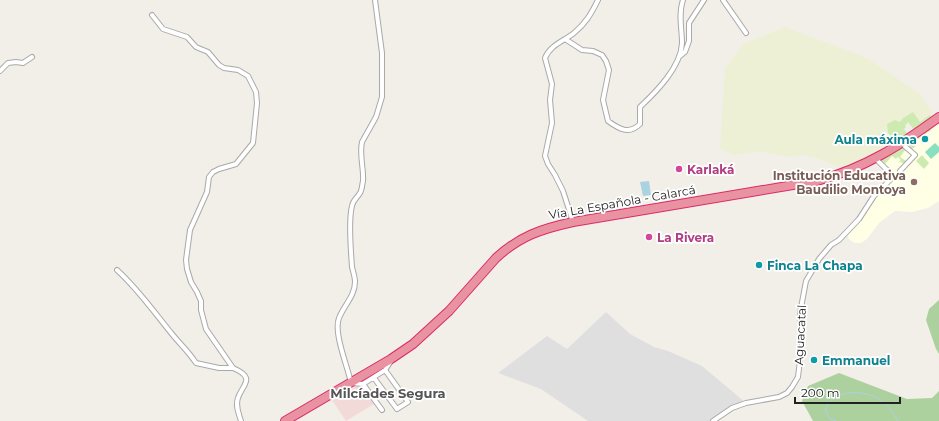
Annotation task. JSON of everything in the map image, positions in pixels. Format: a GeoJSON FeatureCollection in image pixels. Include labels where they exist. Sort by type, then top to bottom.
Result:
{"type":"FeatureCollection","features":[{"type":"Feature","properties":{"kind":"highway","name":"Vía La Española - Calarcá"},"geometry":{"type":"LineString","coordinates":[[285,421],[391,359],[412,344],[465,294],[496,258],[523,238],[546,228],[572,222],[818,181],[839,175],[863,166],[876,159],[901,144],[939,117]]}},
{"type":"Feature","properties":{"kind":"street"},"geometry":{"type":"LineString","coordinates":[[375,0],[382,53],[382,97],[376,116],[361,146],[360,160],[363,180],[360,193],[355,198],[352,206],[351,218],[351,257],[355,282],[350,300],[339,318],[338,328],[343,359],[351,383],[363,384],[374,378],[385,370],[391,359]]}},
{"type":"Feature","properties":{"kind":"street"},"geometry":{"type":"LineString","coordinates":[[572,222],[562,187],[548,164],[545,156],[552,123],[550,100],[552,84],[546,67],[545,58],[548,51],[573,34],[589,20],[598,0]]}},
{"type":"Feature","properties":{"kind":"street"},"geometry":{"type":"LineString","coordinates":[[680,56],[682,42],[681,7],[683,0]]}},
{"type":"Feature","properties":{"kind":"street"},"geometry":{"type":"LineString","coordinates":[[565,39],[582,50],[593,51],[602,55],[609,70],[603,100],[608,121],[618,128],[634,129],[640,124],[640,107],[668,76],[680,56],[685,52],[689,41],[689,23],[704,0]]}},
{"type":"Feature","properties":{"kind":"street"},"geometry":{"type":"LineString","coordinates":[[723,0],[746,33]]}},
{"type":"Feature","properties":{"kind":"street"},"geometry":{"type":"LineString","coordinates":[[152,15],[163,29],[187,37],[196,47],[208,52],[219,65],[224,68],[238,70],[248,76],[256,92],[253,143],[236,164],[219,169],[213,172],[209,177],[207,192],[190,230],[186,260],[190,282],[201,301],[201,310],[206,329],[233,368]]}},
{"type":"Feature","properties":{"kind":"street"},"geometry":{"type":"LineString","coordinates":[[0,71],[8,63],[22,63],[32,57]]}},
{"type":"Feature","properties":{"kind":"street"},"geometry":{"type":"LineString","coordinates":[[900,171],[915,155],[901,144]]}},
{"type":"Feature","properties":{"kind":"street","name":"Aguacatal"},"geometry":{"type":"LineString","coordinates":[[713,421],[732,408],[746,403],[780,397],[787,393],[798,378],[802,344],[800,313],[806,281],[819,259],[831,245],[839,240],[859,219],[874,196],[890,180],[891,174],[876,159]]}},
{"type":"Feature","properties":{"kind":"street"},"geometry":{"type":"LineString","coordinates":[[117,270],[131,283],[174,336],[191,354],[196,363],[219,368],[233,368],[240,371],[245,377],[245,386],[237,402],[240,421]]}},
{"type":"Feature","properties":{"kind":"street"},"geometry":{"type":"LineString","coordinates":[[374,378],[397,409],[408,402],[385,370]]}},
{"type":"Feature","properties":{"kind":"street"},"geometry":{"type":"LineString","coordinates":[[363,384],[382,410]]}},
{"type":"Feature","properties":{"kind":"shaded area"},"geometry":{"type":"Polygon","coordinates":[[[785,27],[867,58],[918,92],[933,113],[920,122],[909,114],[900,122],[887,124],[888,133],[897,143],[843,169],[805,155],[788,157],[760,151],[733,155],[720,148],[725,69],[743,44],[785,27]]]}},
{"type":"Feature","properties":{"kind":"shaded area","name":"Institución Educativa Baudilio Montoya"},"geometry":{"type":"Polygon","coordinates":[[[936,123],[939,126],[939,201],[928,208],[912,212],[895,211],[880,222],[867,239],[861,243],[854,243],[849,239],[847,234],[875,198],[895,176],[881,161],[936,123]]]}},
{"type":"Feature","properties":{"kind":"shaded area"},"geometry":{"type":"Polygon","coordinates":[[[606,312],[630,334],[654,347],[668,351],[702,366],[746,403],[737,406],[713,421],[588,421],[541,389],[498,373],[547,336],[567,349],[606,312]]]}},
{"type":"Feature","properties":{"kind":"shaded area"},"geometry":{"type":"Polygon","coordinates":[[[355,387],[361,387],[374,404],[346,421],[332,400],[355,387]]]}},
{"type":"Feature","properties":{"kind":"green space"},"geometry":{"type":"Polygon","coordinates":[[[913,112],[920,122],[930,115],[931,117],[926,123],[915,131],[908,122],[904,129],[909,136],[897,143],[893,142],[892,137],[888,133],[887,124],[895,120],[900,122],[903,118],[913,112]]]}},
{"type":"Feature","properties":{"kind":"green space"},"geometry":{"type":"Polygon","coordinates":[[[929,128],[931,130],[914,142],[916,146],[912,149],[908,146],[910,144],[909,143],[929,128]]]}},
{"type":"Feature","properties":{"kind":"green space"},"geometry":{"type":"Polygon","coordinates":[[[935,143],[939,147],[939,152],[931,159],[925,152],[935,143]]]}},
{"type":"Feature","properties":{"kind":"green space"},"geometry":{"type":"Polygon","coordinates":[[[904,147],[906,149],[900,157],[906,161],[904,163],[899,162],[901,160],[898,157],[896,159],[892,156],[885,164],[893,171],[892,173],[881,161],[904,147]]]}},
{"type":"Feature","properties":{"kind":"green space"},"geometry":{"type":"Polygon","coordinates":[[[922,155],[929,163],[924,169],[916,161],[922,155]]]}},
{"type":"Feature","properties":{"kind":"green space"},"geometry":{"type":"Polygon","coordinates":[[[939,300],[939,354],[926,320],[929,309],[939,300]]]}},
{"type":"Feature","properties":{"kind":"green space"},"geometry":{"type":"Polygon","coordinates":[[[839,373],[907,399],[932,398],[939,391],[939,421],[813,421],[802,401],[808,386],[839,373]]]}},
{"type":"Feature","properties":{"kind":"water"},"geometry":{"type":"Polygon","coordinates":[[[649,181],[651,195],[643,196],[640,182],[649,181]]]}},
{"type":"Feature","properties":{"kind":"waterway"},"geometry":{"type":"LineString","coordinates":[[836,421],[830,419],[825,410],[836,398],[843,394],[851,393],[867,394],[882,401],[898,421]]}},
{"type":"Feature","properties":{"kind":"place","name":"Aula máxima"},"geometry":{"type":"Point","coordinates":[925,139]}},
{"type":"Feature","properties":{"kind":"place","name":"Karlaká"},"geometry":{"type":"Point","coordinates":[679,169]}},
{"type":"Feature","properties":{"kind":"place","name":"Institución Educativa Baudilio Montoya"},"geometry":{"type":"Point","coordinates":[914,182]}},
{"type":"Feature","properties":{"kind":"place","name":"La Rivera"},"geometry":{"type":"Point","coordinates":[649,237]}},
{"type":"Feature","properties":{"kind":"place","name":"Finca La Chapa"},"geometry":{"type":"Point","coordinates":[759,265]}},
{"type":"Feature","properties":{"kind":"place","name":"Emmanuel"},"geometry":{"type":"Point","coordinates":[814,360]}},
{"type":"Feature","properties":{"kind":"district","name":"Milcíades Segura"},"geometry":{"type":"Point","coordinates":[388,393]}}]}
